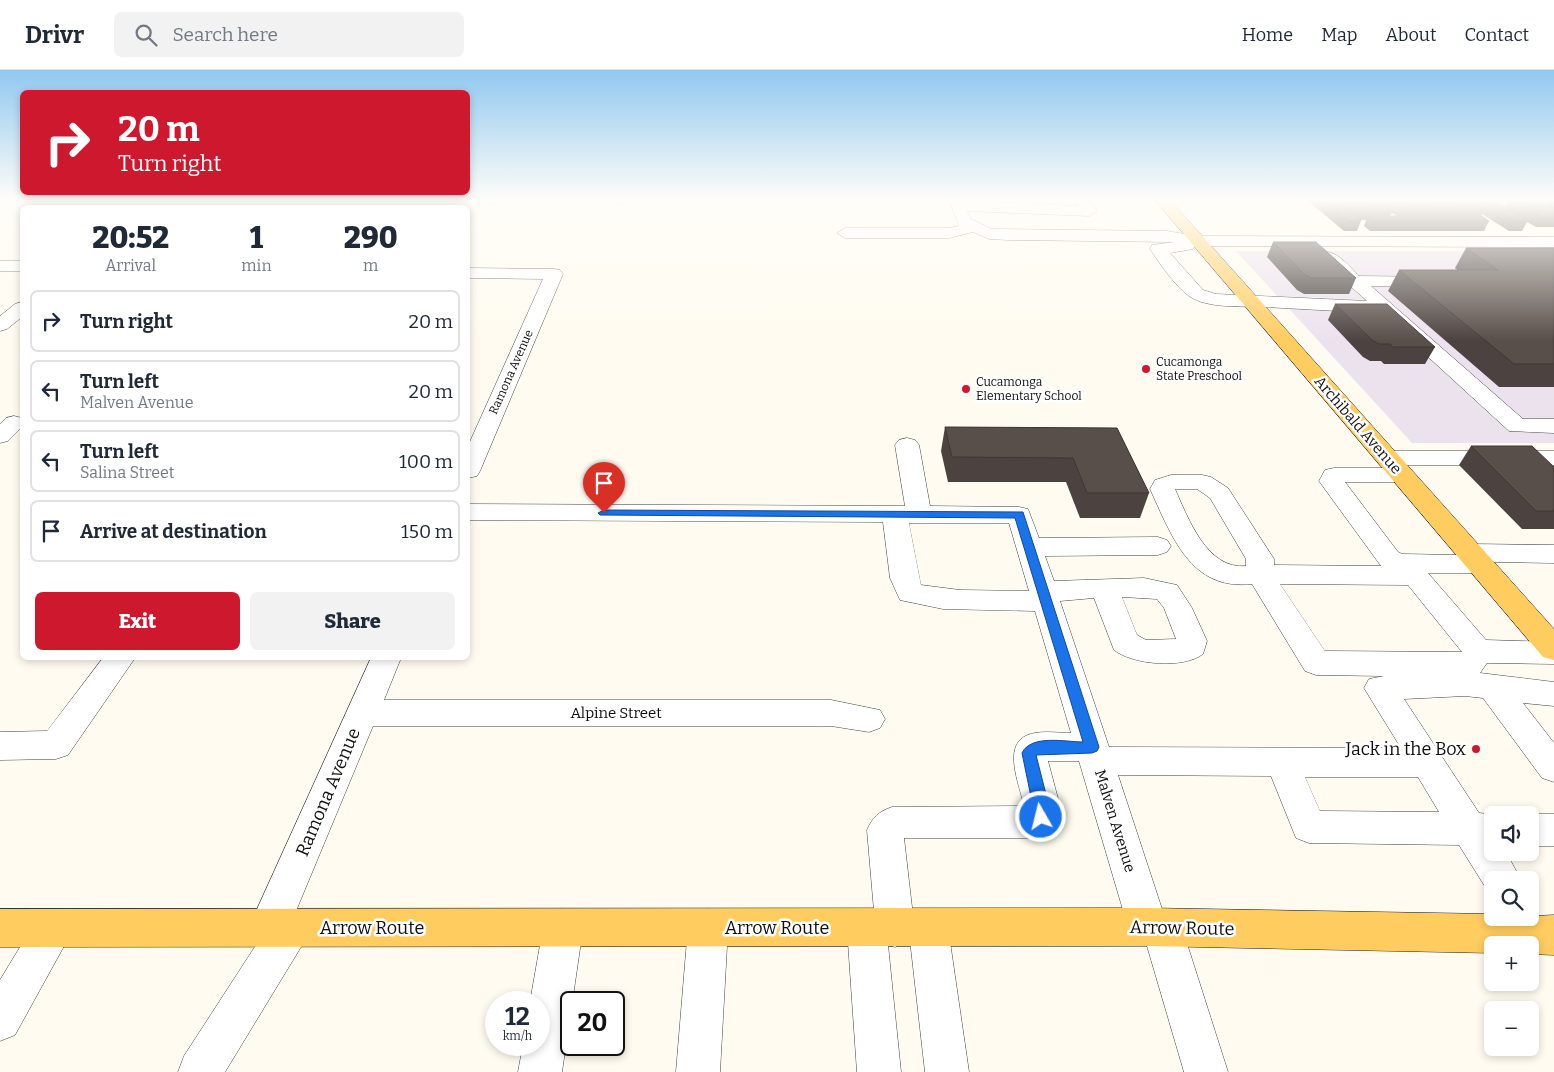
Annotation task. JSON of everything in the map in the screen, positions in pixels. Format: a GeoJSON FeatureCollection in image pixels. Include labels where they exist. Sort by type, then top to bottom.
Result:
{"type":"FeatureCollection","features":[{"type":"Feature","properties":{"kind":"main road","name":"Archibald Avenue"},"geometry":{"type":"LineString","coordinates":[[1201,247],[1554,649]]}},
{"type":"Feature","properties":{"kind":"main road","name":"Arrow Route"},"geometry":{"type":"LineString","coordinates":[[0,928],[1155,927],[1539,929]]}},
{"type":"Feature","properties":{"kind":"street"},"geometry":{"type":"LineString","coordinates":[[1176,247],[1158,249],[1186,284],[1197,294],[1250,302],[1286,301],[1335,307],[1382,307]]}},
{"type":"Feature","properties":{"kind":"street"},"geometry":{"type":"LineString","coordinates":[[1354,281],[1435,281],[1408,261],[1387,252],[1381,247]]}},
{"type":"Feature","properties":{"kind":"street"},"geometry":{"type":"LineString","coordinates":[[1395,281],[1368,262],[1328,256],[1382,307],[1517,426],[1554,426]]}},
{"type":"Feature","properties":{"kind":"street"},"geometry":{"type":"LineString","coordinates":[[0,266],[20,266]]}},
{"type":"Feature","properties":{"kind":"street","name":"Ramona Avenue"},"geometry":{"type":"LineString","coordinates":[[470,273],[554,274],[470,466]]}},
{"type":"Feature","properties":{"kind":"street"},"geometry":{"type":"LineString","coordinates":[[0,325],[20,310]]}},
{"type":"Feature","properties":{"kind":"street"},"geometry":{"type":"LineString","coordinates":[[907,445],[907,514],[904,578],[910,593],[952,599],[1045,597],[1104,588]]}},
{"type":"Feature","properties":{"kind":"street"},"geometry":{"type":"LineString","coordinates":[[1549,463],[1395,466],[1334,476],[1331,481],[1388,558],[1410,569],[1478,651],[1554,653]]}},
{"type":"Feature","properties":{"kind":"street"},"geometry":{"type":"LineString","coordinates":[[470,512],[907,514]]}},
{"type":"Feature","properties":{"kind":"street","name":"Malven Avenue"},"geometry":{"type":"LineString","coordinates":[[907,514],[1019,515],[1094,754],[1206,1072]]}},
{"type":"Feature","properties":{"kind":"street"},"geometry":{"type":"LineString","coordinates":[[1029,547],[1158,546]]}},
{"type":"Feature","properties":{"kind":"street"},"geometry":{"type":"LineString","coordinates":[[1478,651],[1470,664],[1316,663],[1260,574],[1410,569],[1476,559],[1554,554]]}},
{"type":"Feature","properties":{"kind":"street"},"geometry":{"type":"LineString","coordinates":[[0,746],[56,745],[119,660]]}},
{"type":"Feature","properties":{"kind":"street","name":"Ramona Avenue"},"geometry":{"type":"LineString","coordinates":[[200,1072],[280,927],[362,713],[385,660]]}},
{"type":"Feature","properties":{"kind":"street"},"geometry":{"type":"LineString","coordinates":[[1498,871],[1481,829],[1427,763],[1380,688],[1465,684],[1554,694]]}},
{"type":"Feature","properties":{"kind":"street"},"geometry":{"type":"LineString","coordinates":[[1492,687],[1554,768]]}},
{"type":"Feature","properties":{"kind":"street","name":"Alpine Street"},"geometry":{"type":"LineString","coordinates":[[362,713],[830,713],[869,719]]}},
{"type":"Feature","properties":{"kind":"street"},"geometry":{"type":"LineString","coordinates":[[947,1072],[896,928],[885,830],[892,823],[1037,822],[1043,810],[1029,753],[1035,747],[1094,754],[1282,762],[1427,763]]}},
{"type":"Feature","properties":{"kind":"street"},"geometry":{"type":"LineString","coordinates":[[1282,762],[1309,827],[1481,829]]}},
{"type":"Feature","properties":{"kind":"street"},"geometry":{"type":"LineString","coordinates":[[1539,830],[1554,830]]}},
{"type":"Feature","properties":{"kind":"street"},"geometry":{"type":"LineString","coordinates":[[0,1020],[54,928]]}},
{"type":"Feature","properties":{"kind":"street"},"geometry":{"type":"LineString","coordinates":[[540,1072],[563,928]]}},
{"type":"Feature","properties":{"kind":"street"},"geometry":{"type":"LineString","coordinates":[[698,1072],[708,928]]}},
{"type":"Feature","properties":{"kind":"street"},"geometry":{"type":"LineString","coordinates":[[879,1072],[896,928]]}},
{"type":"Feature","properties":{"kind":"shaded area"},"geometry":{"type":"Polygon","coordinates":[[[1236,251],[1554,251],[1554,443],[1412,443],[1236,251]]]}},
{"type":"Feature","properties":{"kind":"building"},"geometry":{"type":"Polygon","coordinates":[[[1278,247],[1321,247],[1356,278],[1311,278],[1304,274],[1278,247]]]}},
{"type":"Feature","properties":{"kind":"building"},"geometry":{"type":"Polygon","coordinates":[[[1466,248],[1554,248],[1554,364],[1514,364],[1399,270],[1498,270],[1466,248]]]}},
{"type":"Feature","properties":{"kind":"building"},"geometry":{"type":"Polygon","coordinates":[[[1335,304],[1387,304],[1435,347],[1393,347],[1390,344],[1379,344],[1372,340],[1335,304]]]}},
{"type":"Feature","properties":{"kind":"building"},"geometry":{"type":"Polygon","coordinates":[[[945,427],[1117,428],[1149,493],[1087,493],[1073,458],[952,457],[945,427]]]}},
{"type":"Feature","properties":{"kind":"building"},"geometry":{"type":"Polygon","coordinates":[[[1471,446],[1532,446],[1554,467],[1554,511],[1536,511],[1471,446]]]}},
{"type":"Feature","properties":{"kind":"place","name":"Cucamonga State Preschool"},"geometry":{"type":"Point","coordinates":[1146,369]}},
{"type":"Feature","properties":{"kind":"place","name":"Cucamonga Elementary School"},"geometry":{"type":"Point","coordinates":[966,389]}},
{"type":"Feature","properties":{"kind":"place","name":"Jack in the Box"},"geometry":{"type":"Point","coordinates":[1476,749]}},
{"type":"Feature","properties":{"kind":"route"},"geometry":{"type":"LineString","coordinates":[[604,513],[1019,515],[1092,747],[1035,747],[1029,753],[1043,810],[1041,817]]}}]}
